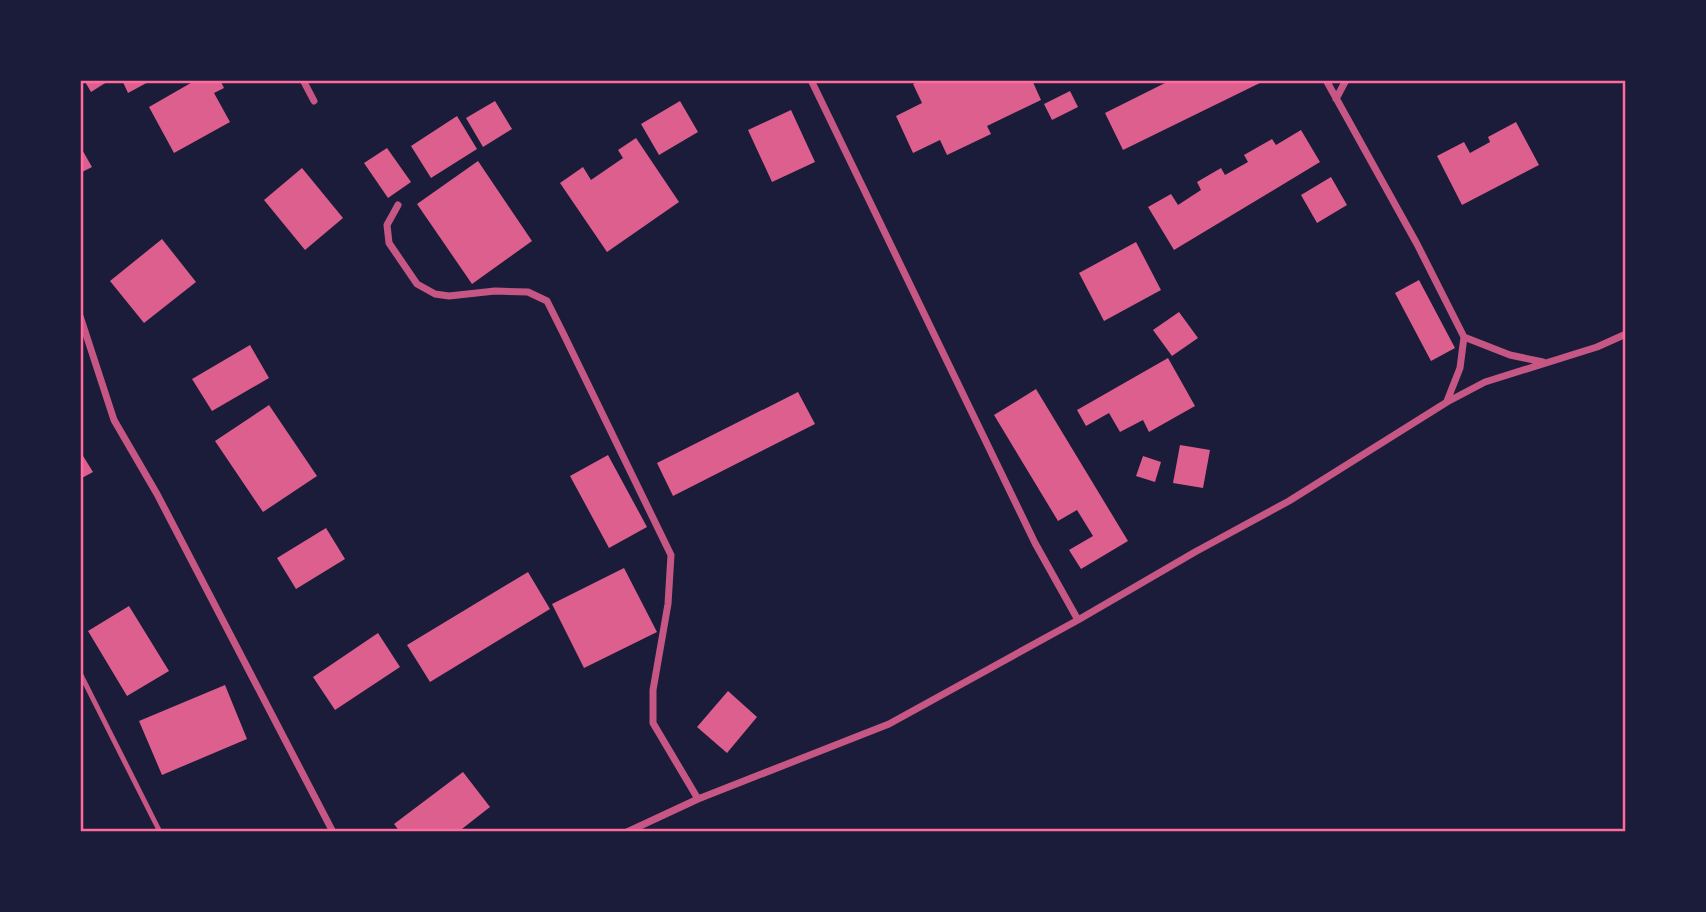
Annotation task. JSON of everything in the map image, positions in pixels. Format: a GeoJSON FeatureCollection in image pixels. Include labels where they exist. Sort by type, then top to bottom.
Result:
{"type":"FeatureCollection","features":[{"type":"Feature","properties":{"kind":"street"},"geometry":{"type":"LineString","coordinates":[[303,80],[314,102]]}},
{"type":"Feature","properties":{"kind":"street"},"geometry":{"type":"LineString","coordinates":[[811,80],[1035,542],[1078,620]]}},
{"type":"Feature","properties":{"kind":"street"},"geometry":{"type":"LineString","coordinates":[[1326,80],[1417,243],[1464,337],[1460,368],[1447,402]]}},
{"type":"Feature","properties":{"kind":"street"},"geometry":{"type":"LineString","coordinates":[[1336,99],[1346,80]]}},
{"type":"Feature","properties":{"kind":"street"},"geometry":{"type":"LineString","coordinates":[[398,205],[387,225],[389,243],[417,284],[435,294],[449,296],[495,291],[528,292],[547,302],[564,335],[671,555],[668,604],[653,690],[653,723],[698,799]]}},
{"type":"Feature","properties":{"kind":"street"},"geometry":{"type":"LineString","coordinates":[[80,317],[114,420],[157,494],[333,831]]}},
{"type":"Feature","properties":{"kind":"street"},"geometry":{"type":"LineString","coordinates":[[627,831],[698,799],[889,724],[1289,501],[1447,402],[1485,383],[1597,347],[1626,334]]}},
{"type":"Feature","properties":{"kind":"street"},"geometry":{"type":"LineString","coordinates":[[1464,337],[1510,355],[1547,363]]}},
{"type":"Feature","properties":{"kind":"lane"},"geometry":{"type":"LineString","coordinates":[[80,673],[160,831]]}},
{"type":"Feature","properties":{"kind":"building"},"geometry":{"type":"Polygon","coordinates":[[[84,80],[110,80],[91,92],[84,80]]]}},
{"type":"Feature","properties":{"kind":"building"},"geometry":{"type":"Polygon","coordinates":[[[122,80],[152,80],[128,93],[122,80]]]}},
{"type":"Feature","properties":{"kind":"building"},"geometry":{"type":"Polygon","coordinates":[[[196,80],[220,80],[224,88],[214,93],[230,122],[174,153],[149,107],[196,80]]]}},
{"type":"Feature","properties":{"kind":"building"},"geometry":{"type":"Polygon","coordinates":[[[920,80],[1032,80],[1041,100],[987,126],[991,134],[947,155],[940,140],[913,153],[896,116],[922,103],[913,84],[920,80]]]}},
{"type":"Feature","properties":{"kind":"building"},"geometry":{"type":"Polygon","coordinates":[[[1171,80],[1266,80],[1123,150],[1105,113],[1171,80]]]}},
{"type":"Feature","properties":{"kind":"building"},"geometry":{"type":"Polygon","coordinates":[[[1070,91],[1078,107],[1052,120],[1044,104],[1070,91]]]}},
{"type":"Feature","properties":{"kind":"building"},"geometry":{"type":"Polygon","coordinates":[[[495,101],[512,129],[483,147],[466,118],[495,101]]]}},
{"type":"Feature","properties":{"kind":"building"},"geometry":{"type":"Polygon","coordinates":[[[680,101],[698,132],[659,155],[641,124],[680,101]]]}},
{"type":"Feature","properties":{"kind":"building"},"geometry":{"type":"Polygon","coordinates":[[[791,110],[815,162],[772,182],[748,130],[791,110]]]}},
{"type":"Feature","properties":{"kind":"building"},"geometry":{"type":"Polygon","coordinates":[[[457,116],[477,149],[431,178],[411,146],[457,116]]]}},
{"type":"Feature","properties":{"kind":"building"},"geometry":{"type":"Polygon","coordinates":[[[1516,122],[1539,165],[1462,205],[1437,156],[1464,142],[1470,153],[1490,142],[1488,137],[1516,122]]]}},
{"type":"Feature","properties":{"kind":"building"},"geometry":{"type":"Polygon","coordinates":[[[1301,130],[1320,162],[1174,250],[1148,207],[1171,194],[1178,205],[1201,190],[1197,182],[1221,168],[1225,175],[1248,162],[1244,155],[1272,139],[1276,145],[1301,130]]]}},
{"type":"Feature","properties":{"kind":"building"},"geometry":{"type":"Polygon","coordinates":[[[636,138],[679,202],[607,252],[560,183],[583,167],[591,180],[623,158],[618,150],[636,138]]]}},
{"type":"Feature","properties":{"kind":"building"},"geometry":{"type":"Polygon","coordinates":[[[80,146],[92,167],[80,173],[80,146]]]}},
{"type":"Feature","properties":{"kind":"building"},"geometry":{"type":"Polygon","coordinates":[[[387,148],[411,182],[388,198],[364,163],[387,148]]]}},
{"type":"Feature","properties":{"kind":"building"},"geometry":{"type":"Polygon","coordinates":[[[478,161],[532,241],[472,284],[417,204],[478,161]]]}},
{"type":"Feature","properties":{"kind":"building"},"geometry":{"type":"Polygon","coordinates":[[[302,168],[343,218],[305,250],[264,200],[302,168]]]}},
{"type":"Feature","properties":{"kind":"building"},"geometry":{"type":"Polygon","coordinates":[[[1331,177],[1347,205],[1317,223],[1301,195],[1331,177]]]}},
{"type":"Feature","properties":{"kind":"building"},"geometry":{"type":"Polygon","coordinates":[[[162,239],[196,282],[144,323],[110,281],[162,239]]]}},
{"type":"Feature","properties":{"kind":"building"},"geometry":{"type":"Polygon","coordinates":[[[1136,242],[1161,290],[1104,321],[1079,273],[1136,242]]]}},
{"type":"Feature","properties":{"kind":"building"},"geometry":{"type":"Polygon","coordinates":[[[1419,280],[1455,348],[1431,361],[1395,293],[1419,280]]]}},
{"type":"Feature","properties":{"kind":"building"},"geometry":{"type":"Polygon","coordinates":[[[1179,312],[1198,338],[1172,356],[1153,330],[1179,312]]]}},
{"type":"Feature","properties":{"kind":"building"},"geometry":{"type":"Polygon","coordinates":[[[250,345],[269,378],[212,411],[192,379],[250,345]]]}},
{"type":"Feature","properties":{"kind":"building"},"geometry":{"type":"Polygon","coordinates":[[[1168,358],[1195,406],[1149,432],[1143,420],[1120,432],[1109,413],[1086,426],[1077,410],[1168,358]]]}},
{"type":"Feature","properties":{"kind":"building"},"geometry":{"type":"Polygon","coordinates":[[[1036,389],[1128,541],[1081,569],[1069,550],[1093,536],[1077,510],[1058,521],[994,415],[1036,389]]]}},
{"type":"Feature","properties":{"kind":"building"},"geometry":{"type":"Polygon","coordinates":[[[798,392],[815,424],[673,496],[657,463],[798,392]]]}},
{"type":"Feature","properties":{"kind":"building"},"geometry":{"type":"Polygon","coordinates":[[[269,405],[317,476],[263,512],[215,441],[269,405]]]}},
{"type":"Feature","properties":{"kind":"building"},"geometry":{"type":"Polygon","coordinates":[[[1180,445],[1210,450],[1203,488],[1173,483],[1180,445]]]}},
{"type":"Feature","properties":{"kind":"building"},"geometry":{"type":"Polygon","coordinates":[[[80,451],[93,472],[80,479],[80,451]]]}},
{"type":"Feature","properties":{"kind":"building"},"geometry":{"type":"Polygon","coordinates":[[[608,455],[647,527],[609,548],[570,476],[608,455]]]}},
{"type":"Feature","properties":{"kind":"building"},"geometry":{"type":"Polygon","coordinates":[[[1143,456],[1161,462],[1155,482],[1136,476],[1143,456]]]}},
{"type":"Feature","properties":{"kind":"building"},"geometry":{"type":"Polygon","coordinates":[[[326,528],[345,559],[296,589],[277,558],[326,528]]]}},
{"type":"Feature","properties":{"kind":"building"},"geometry":{"type":"Polygon","coordinates":[[[624,568],[657,632],[584,668],[552,604],[624,568]]]}},
{"type":"Feature","properties":{"kind":"building"},"geometry":{"type":"Polygon","coordinates":[[[528,572],[550,609],[430,682],[407,645],[528,572]]]}},
{"type":"Feature","properties":{"kind":"building"},"geometry":{"type":"Polygon","coordinates":[[[129,606],[169,671],[127,696],[88,631],[129,606]]]}},
{"type":"Feature","properties":{"kind":"building"},"geometry":{"type":"Polygon","coordinates":[[[378,633],[400,667],[335,710],[313,677],[378,633]]]}},
{"type":"Feature","properties":{"kind":"building"},"geometry":{"type":"Polygon","coordinates":[[[225,685],[247,739],[162,775],[139,721],[225,685]]]}},
{"type":"Feature","properties":{"kind":"building"},"geometry":{"type":"Polygon","coordinates":[[[728,691],[757,717],[727,753],[697,727],[728,691]]]}},
{"type":"Feature","properties":{"kind":"building"},"geometry":{"type":"Polygon","coordinates":[[[463,772],[490,807],[458,832],[400,832],[394,824],[463,772]]]}}]}
